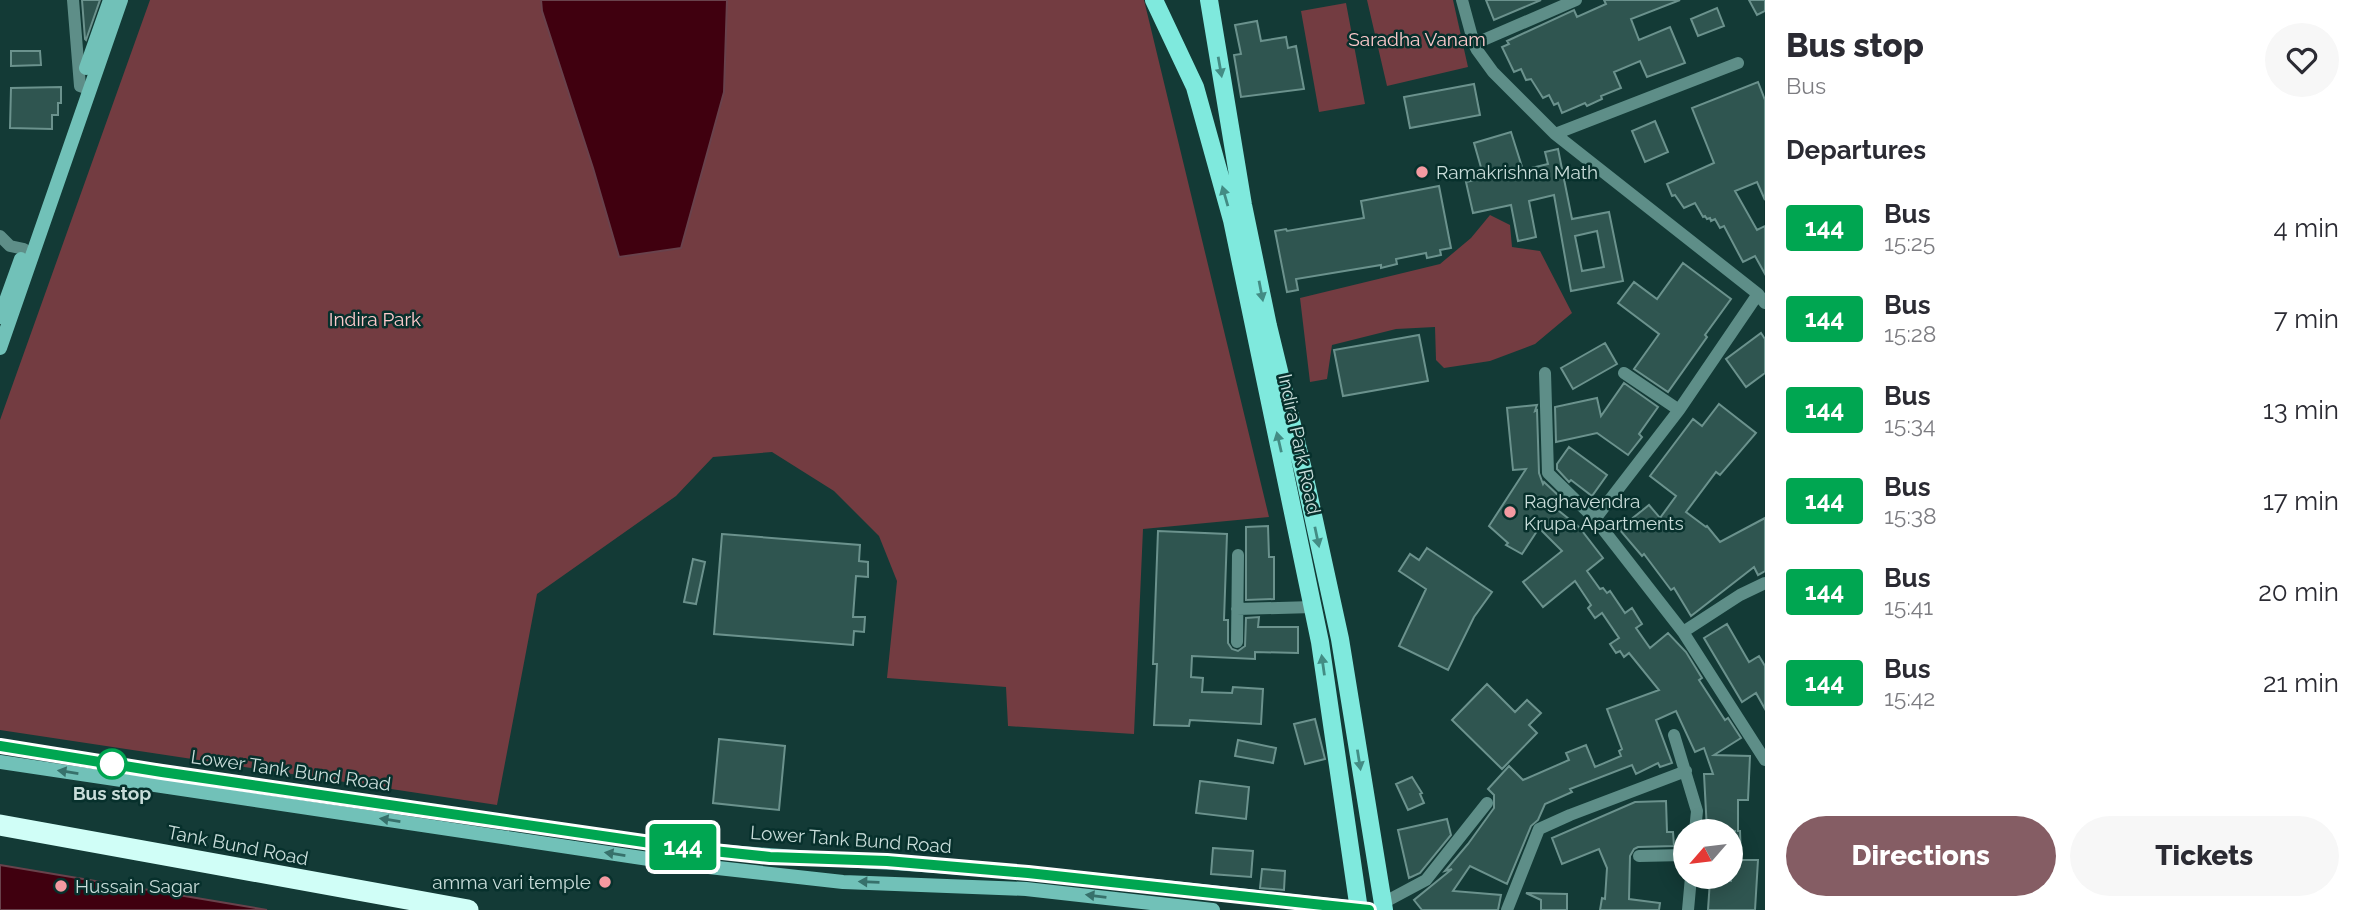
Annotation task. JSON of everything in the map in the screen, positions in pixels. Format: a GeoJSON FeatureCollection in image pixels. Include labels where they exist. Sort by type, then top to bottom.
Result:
{"type":"FeatureCollection","features":[{"type":"Feature","properties":{"kind":"highway","name":"Tank Bund Road"},"geometry":{"type":"LineString","coordinates":[[0,825],[468,910]]}},
{"type":"Feature","properties":{"kind":"highway"},"geometry":{"type":"LineString","coordinates":[[0,839],[397,910]]}},
{"type":"Feature","properties":{"kind":"main road"},"geometry":{"type":"LineString","coordinates":[[0,348],[110,0]]}},
{"type":"Feature","properties":{"kind":"main road"},"geometry":{"type":"LineString","coordinates":[[0,317],[17,248],[121,0]]}},
{"type":"Feature","properties":{"kind":"main road","name":"Indira Park Road"},"geometry":{"type":"LineString","coordinates":[[1154,0],[1195,87],[1232,220],[1313,607],[1371,908]]}},
{"type":"Feature","properties":{"kind":"main road","name":"Indira Park Road"},"geometry":{"type":"LineString","coordinates":[[1208,2],[1243,205],[1268,326],[1340,639],[1371,908]]}},
{"type":"Feature","properties":{"kind":"main road","name":"Lower Tank Bund Road"},"geometry":{"type":"LineString","coordinates":[[0,746],[685,848],[770,857],[887,861],[1028,873],[1371,908]]}},
{"type":"Feature","properties":{"kind":"main road","name":"Lower Tank Bund Road"},"geometry":{"type":"LineString","coordinates":[[0,761],[682,864],[843,881],[1026,889],[1213,910]]}},
{"type":"Feature","properties":{"kind":"street"},"geometry":{"type":"LineString","coordinates":[[73,0],[84,87]]}},
{"type":"Feature","properties":{"kind":"street"},"geometry":{"type":"LineString","coordinates":[[1462,0],[1475,44],[1493,72],[1555,134],[1762,298],[1595,519]]}},
{"type":"Feature","properties":{"kind":"street"},"geometry":{"type":"LineString","coordinates":[[1475,44],[1576,0]]}},
{"type":"Feature","properties":{"kind":"street"},"geometry":{"type":"LineString","coordinates":[[1555,134],[1738,63]]}},
{"type":"Feature","properties":{"kind":"street"},"geometry":{"type":"LineString","coordinates":[[0,236],[17,248]]}},
{"type":"Feature","properties":{"kind":"street"},"geometry":{"type":"LineString","coordinates":[[1545,373],[1548,474],[1595,519],[1683,632],[1760,744],[1765,760]]}},
{"type":"Feature","properties":{"kind":"street"},"geometry":{"type":"LineString","coordinates":[[1623,373],[1679,410]]}},
{"type":"Feature","properties":{"kind":"street"},"geometry":{"type":"LineString","coordinates":[[1237,642],[1238,555]]}},
{"type":"Feature","properties":{"kind":"street"},"geometry":{"type":"LineString","coordinates":[[1683,632],[1740,595],[1765,583]]}},
{"type":"Feature","properties":{"kind":"street"},"geometry":{"type":"LineString","coordinates":[[1237,608],[1313,607]]}},
{"type":"Feature","properties":{"kind":"street"},"geometry":{"type":"LineString","coordinates":[[1674,735],[1697,811],[1696,819]]}},
{"type":"Feature","properties":{"kind":"street"},"geometry":{"type":"LineString","coordinates":[[1507,910],[1539,829],[1686,771]]}},
{"type":"Feature","properties":{"kind":"street"},"geometry":{"type":"LineString","coordinates":[[1371,908],[1426,880],[1487,803]]}},
{"type":"Feature","properties":{"kind":"street"},"geometry":{"type":"LineString","coordinates":[[1639,856],[1673,855]]}},
{"type":"Feature","properties":{"kind":"street"},"geometry":{"type":"LineString","coordinates":[[1688,910],[1690,889]]}},
{"type":"Feature","properties":{"kind":"green space","name":"Indira Park"},"geometry":{"type":"Polygon","coordinates":[[[150,0],[1144,0],[1269,517],[1143,529],[1134,734],[1008,726],[1006,687],[887,678],[897,581],[879,536],[834,491],[772,452],[713,457],[676,496],[537,594],[497,805],[0,730],[0,420],[150,0]]]}},
{"type":"Feature","properties":{"kind":"green space","name":"Saradha Vanam"},"geometry":{"type":"Polygon","coordinates":[[[1367,0],[1453,0],[1468,67],[1387,86],[1367,0]]]}},
{"type":"Feature","properties":{"kind":"green space"},"geometry":{"type":"Polygon","coordinates":[[[1346,3],[1365,104],[1319,112],[1301,11],[1346,3]]]}},
{"type":"Feature","properties":{"kind":"green space"},"geometry":{"type":"Polygon","coordinates":[[[1490,215],[1510,225],[1512,247],[1540,251],[1572,313],[1535,344],[1490,361],[1444,368],[1436,360],[1435,327],[1396,329],[1332,345],[1327,379],[1310,382],[1300,298],[1440,264],[1471,238],[1490,215]]]}},
{"type":"Feature","properties":{"kind":"shaded area"},"geometry":{"type":"Polygon","coordinates":[[[541,0],[727,0],[724,92],[681,248],[619,257],[542,11],[541,0]]]}},
{"type":"Feature","properties":{"kind":"shaded area","name":"Hussain Sagar"},"geometry":{"type":"Polygon","coordinates":[[[0,865],[244,906],[267,910],[0,910],[0,865]]]}},
{"type":"Feature","properties":{"kind":"building"},"geometry":{"type":"Polygon","coordinates":[[[82,0],[100,0],[86,40],[85,39],[82,0]]]}},
{"type":"Feature","properties":{"kind":"building"},"geometry":{"type":"Polygon","coordinates":[[[1486,0],[1541,0],[1494,20],[1486,0]]]}},
{"type":"Feature","properties":{"kind":"building"},"geometry":{"type":"Polygon","coordinates":[[[1604,0],[1680,0],[1631,19],[1639,40],[1670,27],[1685,63],[1647,77],[1640,61],[1614,72],[1621,88],[1601,96],[1602,99],[1587,106],[1585,103],[1562,113],[1558,103],[1554,105],[1549,95],[1543,98],[1531,79],[1526,80],[1521,69],[1514,72],[1502,47],[1509,44],[1507,41],[1574,10],[1577,17],[1606,4],[1604,0]]]}},
{"type":"Feature","properties":{"kind":"building"},"geometry":{"type":"Polygon","coordinates":[[[1749,0],[1765,0],[1765,11],[1757,15],[1749,0]]]}},
{"type":"Feature","properties":{"kind":"building"},"geometry":{"type":"Polygon","coordinates":[[[1717,8],[1724,26],[1698,36],[1691,19],[1717,8]]]}},
{"type":"Feature","properties":{"kind":"building"},"geometry":{"type":"Polygon","coordinates":[[[1257,21],[1261,41],[1286,37],[1288,48],[1296,46],[1304,89],[1241,97],[1234,55],[1241,54],[1235,25],[1257,21]]]}},
{"type":"Feature","properties":{"kind":"building"},"geometry":{"type":"Polygon","coordinates":[[[11,51],[40,51],[41,65],[11,66],[11,51]]]}},
{"type":"Feature","properties":{"kind":"building"},"geometry":{"type":"Polygon","coordinates":[[[1758,82],[1765,100],[1765,200],[1757,182],[1735,191],[1757,230],[1765,226],[1765,274],[1755,256],[1743,262],[1724,226],[1720,228],[1715,219],[1711,221],[1710,218],[1703,217],[1695,203],[1684,208],[1675,195],[1672,196],[1667,184],[1714,163],[1692,108],[1758,82]]]}},
{"type":"Feature","properties":{"kind":"building"},"geometry":{"type":"Polygon","coordinates":[[[1474,84],[1480,115],[1410,128],[1404,97],[1474,84]]]}},
{"type":"Feature","properties":{"kind":"building"},"geometry":{"type":"Polygon","coordinates":[[[61,87],[61,103],[58,103],[58,115],[52,115],[52,129],[10,128],[11,88],[61,87]]]}},
{"type":"Feature","properties":{"kind":"building"},"geometry":{"type":"Polygon","coordinates":[[[1655,121],[1668,152],[1645,162],[1632,131],[1655,121]]]}},
{"type":"Feature","properties":{"kind":"building"},"geometry":{"type":"Polygon","coordinates":[[[1511,132],[1523,170],[1548,164],[1545,152],[1558,149],[1572,219],[1609,212],[1623,281],[1571,291],[1554,195],[1529,201],[1536,237],[1518,241],[1511,205],[1473,213],[1466,182],[1484,178],[1474,143],[1511,132]],[[1597,231],[1575,236],[1582,271],[1604,267],[1597,231]]]}},
{"type":"Feature","properties":{"kind":"building"},"geometry":{"type":"Polygon","coordinates":[[[1439,186],[1451,248],[1440,250],[1441,255],[1427,258],[1426,253],[1396,259],[1397,264],[1381,268],[1381,265],[1296,279],[1298,290],[1287,292],[1275,231],[1364,218],[1361,201],[1439,186]]]}},
{"type":"Feature","properties":{"kind":"building"},"geometry":{"type":"Polygon","coordinates":[[[1683,263],[1731,299],[1668,392],[1634,369],[1659,334],[1618,303],[1634,282],[1657,299],[1683,263]]]}},
{"type":"Feature","properties":{"kind":"building"},"geometry":{"type":"Polygon","coordinates":[[[1761,333],[1765,339],[1765,373],[1746,387],[1726,359],[1761,333]]]}},
{"type":"Feature","properties":{"kind":"building"},"geometry":{"type":"Polygon","coordinates":[[[1419,335],[1428,381],[1343,396],[1334,350],[1419,335]]]}},
{"type":"Feature","properties":{"kind":"building"},"geometry":{"type":"Polygon","coordinates":[[[1605,343],[1617,364],[1573,389],[1561,368],[1605,343]]]}},
{"type":"Feature","properties":{"kind":"building"},"geometry":{"type":"Polygon","coordinates":[[[1624,383],[1658,407],[1639,434],[1642,437],[1628,455],[1597,433],[1556,442],[1555,407],[1597,398],[1601,416],[1624,383]]]}},
{"type":"Feature","properties":{"kind":"building"},"geometry":{"type":"Polygon","coordinates":[[[1719,404],[1756,433],[1720,475],[1716,472],[1686,512],[1707,526],[1720,542],[1765,518],[1765,571],[1758,575],[1754,567],[1691,616],[1674,588],[1671,590],[1644,554],[1642,556],[1619,529],[1649,505],[1660,518],[1676,496],[1650,476],[1693,419],[1702,426],[1719,404]]]}},
{"type":"Feature","properties":{"kind":"building"},"geometry":{"type":"Polygon","coordinates":[[[1537,405],[1535,411],[1537,410],[1539,473],[1543,484],[1544,482],[1560,497],[1554,507],[1579,527],[1603,558],[1587,571],[1600,589],[1603,588],[1607,593],[1610,591],[1625,613],[1632,608],[1642,624],[1636,628],[1650,648],[1668,633],[1686,652],[1702,678],[1699,680],[1725,720],[1728,718],[1741,738],[1714,755],[1750,756],[1748,800],[1738,800],[1738,819],[1706,819],[1704,774],[1713,774],[1704,748],[1695,752],[1676,711],[1656,720],[1672,763],[1660,767],[1658,763],[1636,774],[1632,765],[1570,789],[1572,792],[1545,804],[1538,820],[1531,826],[1507,884],[1470,866],[1453,891],[1501,895],[1498,910],[1422,910],[1414,900],[1452,869],[1445,871],[1494,808],[1494,795],[1488,789],[1509,766],[1523,780],[1569,760],[1566,753],[1586,745],[1595,767],[1621,756],[1619,751],[1622,749],[1607,709],[1659,690],[1629,653],[1624,657],[1620,651],[1616,653],[1610,644],[1619,638],[1602,613],[1595,618],[1588,608],[1591,605],[1575,581],[1543,607],[1523,582],[1562,551],[1539,528],[1522,554],[1506,545],[1508,543],[1489,526],[1526,469],[1513,470],[1507,408],[1537,405]]]}},
{"type":"Feature","properties":{"kind":"building"},"geometry":{"type":"Polygon","coordinates":[[[1569,447],[1607,475],[1592,496],[1571,480],[1569,482],[1557,469],[1557,464],[1569,447]]]}},
{"type":"Feature","properties":{"kind":"building"},"geometry":{"type":"Polygon","coordinates":[[[1268,526],[1269,557],[1274,557],[1274,599],[1246,600],[1246,527],[1268,526]]]}},
{"type":"Feature","properties":{"kind":"building"},"geometry":{"type":"Polygon","coordinates":[[[1158,531],[1227,534],[1224,620],[1228,620],[1228,643],[1232,649],[1238,651],[1245,646],[1246,618],[1259,617],[1258,627],[1298,627],[1298,653],[1255,652],[1255,659],[1192,656],[1191,677],[1203,678],[1202,692],[1232,693],[1233,687],[1263,689],[1261,724],[1190,720],[1189,726],[1154,725],[1157,664],[1153,664],[1158,531]]]}},
{"type":"Feature","properties":{"kind":"building"},"geometry":{"type":"Polygon","coordinates":[[[722,534],[860,545],[859,561],[868,562],[868,577],[856,576],[853,617],[865,617],[864,632],[854,631],[853,645],[714,634],[722,534]]]}},
{"type":"Feature","properties":{"kind":"building"},"geometry":{"type":"Polygon","coordinates":[[[1427,548],[1492,592],[1474,617],[1448,670],[1399,646],[1426,589],[1399,571],[1410,554],[1419,560],[1427,548]]]}},
{"type":"Feature","properties":{"kind":"building"},"geometry":{"type":"Polygon","coordinates":[[[693,559],[705,562],[696,604],[684,602],[693,559]]]}},
{"type":"Feature","properties":{"kind":"building"},"geometry":{"type":"Polygon","coordinates":[[[1727,624],[1749,662],[1759,656],[1765,666],[1765,709],[1756,693],[1742,702],[1704,638],[1727,624]]]}},
{"type":"Feature","properties":{"kind":"building"},"geometry":{"type":"Polygon","coordinates":[[[1487,684],[1515,712],[1527,700],[1541,713],[1529,725],[1537,733],[1502,769],[1452,720],[1487,684]]]}},
{"type":"Feature","properties":{"kind":"building"},"geometry":{"type":"Polygon","coordinates":[[[1315,719],[1325,759],[1305,764],[1294,724],[1315,719]]]}},
{"type":"Feature","properties":{"kind":"building"},"geometry":{"type":"Polygon","coordinates":[[[719,739],[785,746],[779,810],[713,803],[719,739]]]}},
{"type":"Feature","properties":{"kind":"building"},"geometry":{"type":"Polygon","coordinates":[[[1238,740],[1276,748],[1273,763],[1235,756],[1238,740]]]}},
{"type":"Feature","properties":{"kind":"building"},"geometry":{"type":"Polygon","coordinates":[[[1412,777],[1422,793],[1420,794],[1424,803],[1408,810],[1396,784],[1412,777]]]}},
{"type":"Feature","properties":{"kind":"building"},"geometry":{"type":"Polygon","coordinates":[[[1200,781],[1249,787],[1246,819],[1196,813],[1200,781]]]}},
{"type":"Feature","properties":{"kind":"building"},"geometry":{"type":"Polygon","coordinates":[[[1666,801],[1667,832],[1673,832],[1673,846],[1638,847],[1630,856],[1629,899],[1660,903],[1659,910],[1600,910],[1602,898],[1605,899],[1607,868],[1599,849],[1562,864],[1552,838],[1635,802],[1666,801]]]}},
{"type":"Feature","properties":{"kind":"building"},"geometry":{"type":"Polygon","coordinates":[[[1447,819],[1451,835],[1420,873],[1409,878],[1398,830],[1447,819]]]}},
{"type":"Feature","properties":{"kind":"building"},"geometry":{"type":"Polygon","coordinates":[[[1213,848],[1253,851],[1251,877],[1211,874],[1213,848]]]}},
{"type":"Feature","properties":{"kind":"building"},"geometry":{"type":"Polygon","coordinates":[[[1743,860],[1758,860],[1755,910],[1708,910],[1709,889],[1743,889],[1743,860]]]}},
{"type":"Feature","properties":{"kind":"building"},"geometry":{"type":"Polygon","coordinates":[[[1262,869],[1285,871],[1284,890],[1260,888],[1262,869]]]}},
{"type":"Feature","properties":{"kind":"building"},"geometry":{"type":"Polygon","coordinates":[[[1526,893],[1567,894],[1567,910],[1541,910],[1541,900],[1526,893]]]}},
{"type":"Feature","properties":{"kind":"bus line","name":"144"},"geometry":{"type":"LineString","coordinates":[[0,746],[685,848],[770,857],[887,861],[1028,873],[1369,910]]}},
{"type":"Feature","properties":{"kind":"place","name":"Ramakrishna Math"},"geometry":{"type":"Point","coordinates":[1422,172]}},
{"type":"Feature","properties":{"kind":"place","name":"Raghavendra Krupa Apartments"},"geometry":{"type":"Point","coordinates":[1510,512]}},
{"type":"Feature","properties":{"kind":"place","name":"Bus stop"},"geometry":{"type":"Point","coordinates":[112,764]}},
{"type":"Feature","properties":{"kind":"place","name":"amma vari temple"},"geometry":{"type":"Point","coordinates":[605,882]}},
{"type":"Feature","properties":{"kind":"place","name":"Hussain Sagar"},"geometry":{"type":"Point","coordinates":[61,886]}}]}
